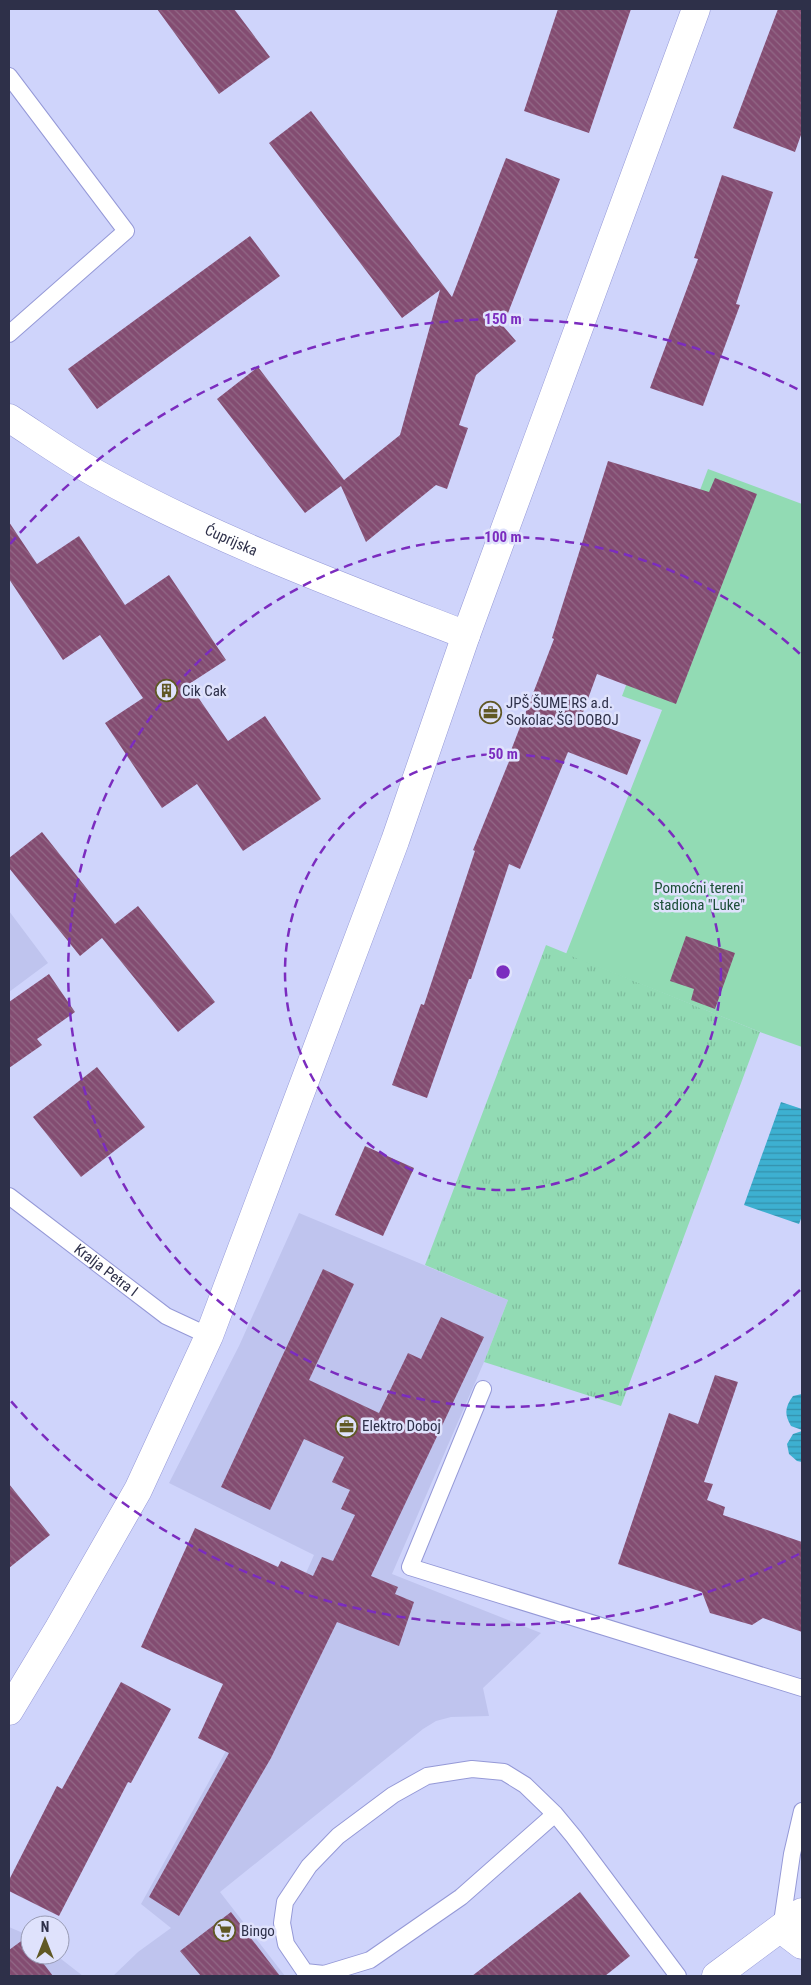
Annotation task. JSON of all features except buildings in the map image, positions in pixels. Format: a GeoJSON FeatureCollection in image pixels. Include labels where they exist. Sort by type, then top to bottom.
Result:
{"type":"FeatureCollection","features":[{"type":"Feature","properties":{"kind":"street"},"geometry":{"type":"LineString","coordinates":[[9,1711],[138,1490],[209,1336],[392,850],[466,635],[696,9]]}},
{"type":"Feature","properties":{"kind":"street","name":"Ćuprijska"},"geometry":{"type":"LineString","coordinates":[[9,418],[94,472],[182,518],[263,556],[466,635]]}},
{"type":"Feature","properties":{"kind":"street"},"geometry":{"type":"LineString","coordinates":[[716,1976],[802,1912]]}},
{"type":"Feature","properties":{"kind":"street"},"geometry":{"type":"LineString","coordinates":[[780,1929],[802,1946]]}},
{"type":"Feature","properties":{"kind":"lane"},"geometry":{"type":"LineString","coordinates":[[9,76],[126,231],[9,334]]}},
{"type":"Feature","properties":{"kind":"lane","name":"Kralja Petra I"},"geometry":{"type":"LineString","coordinates":[[9,1196],[166,1316],[209,1336]]}},
{"type":"Feature","properties":{"kind":"lane"},"geometry":{"type":"LineString","coordinates":[[483,1389],[410,1567],[802,1688]]}},
{"type":"Feature","properties":{"kind":"lane"},"geometry":{"type":"LineString","coordinates":[[555,1814],[461,1896],[370,1960],[324,1974],[305,1972],[286,1944],[282,1923],[285,1902],[309,1866],[338,1836],[393,1795],[428,1776],[472,1769],[504,1772],[525,1785],[555,1814],[574,1836],[678,1976]]}},
{"type":"Feature","properties":{"kind":"lane"},"geometry":{"type":"LineString","coordinates":[[780,1929],[792,1854],[802,1811]]}},
{"type":"Feature","properties":{"kind":"shaded area"},"geometry":{"type":"Polygon","coordinates":[[[9,911],[48,963],[9,992],[9,911]]]}},
{"type":"Feature","properties":{"kind":"shaded area"},"geometry":{"type":"Polygon","coordinates":[[[781,1102],[802,1109],[802,1216],[799,1224],[744,1205],[781,1102]]]}},
{"type":"Feature","properties":{"kind":"shaded area"},"geometry":{"type":"Polygon","coordinates":[[[299,1213],[508,1300],[484,1362],[392,1574],[541,1633],[483,1688],[489,1716],[451,1717],[436,1721],[423,1729],[220,1892],[285,1976],[113,1976],[138,1952],[171,1928],[141,1904],[232,1740],[314,1555],[169,1483],[239,1346],[299,1213]]]}},
{"type":"Feature","properties":{"kind":"shaded area"},"geometry":{"type":"Polygon","coordinates":[[[802,1394],[802,1430],[791,1426],[786,1411],[793,1396],[802,1394]]]}},
{"type":"Feature","properties":{"kind":"shaded area"},"geometry":{"type":"Polygon","coordinates":[[[802,1431],[802,1462],[797,1461],[789,1454],[787,1444],[793,1434],[802,1431]]]}},
{"type":"Feature","properties":{"kind":"shaded area"},"geometry":{"type":"Polygon","coordinates":[[[9,1927],[20,1932],[20,1965],[69,1965],[83,1976],[9,1976],[9,1927]]]}},
{"type":"Feature","properties":{"kind":"green space","name":"Pomoćni tereni stadiona \"Luke\""},"geometry":{"type":"Polygon","coordinates":[[[708,469],[802,504],[802,1047],[566,954],[662,710],[622,696],[708,469]]]}},
{"type":"Feature","properties":{"kind":"green space"},"geometry":{"type":"Polygon","coordinates":[[[546,945],[760,1032],[621,1406],[484,1362],[508,1300],[425,1265],[546,945]]]}},
{"type":"Feature","properties":{"kind":"place","name":"Cik Cak"},"geometry":{"type":"Point","coordinates":[166,691]}},
{"type":"Feature","properties":{"kind":"place","name":"JPŠ ŠUME RS a.d. Sokolac ŠG DOBOJ"},"geometry":{"type":"Point","coordinates":[490,712]}},
{"type":"Feature","properties":{"kind":"place","name":"Elektro Doboj"},"geometry":{"type":"Point","coordinates":[346,1426]}},
{"type":"Feature","properties":{"kind":"place","name":"Bingo"},"geometry":{"type":"Point","coordinates":[225,1931]}}]}
